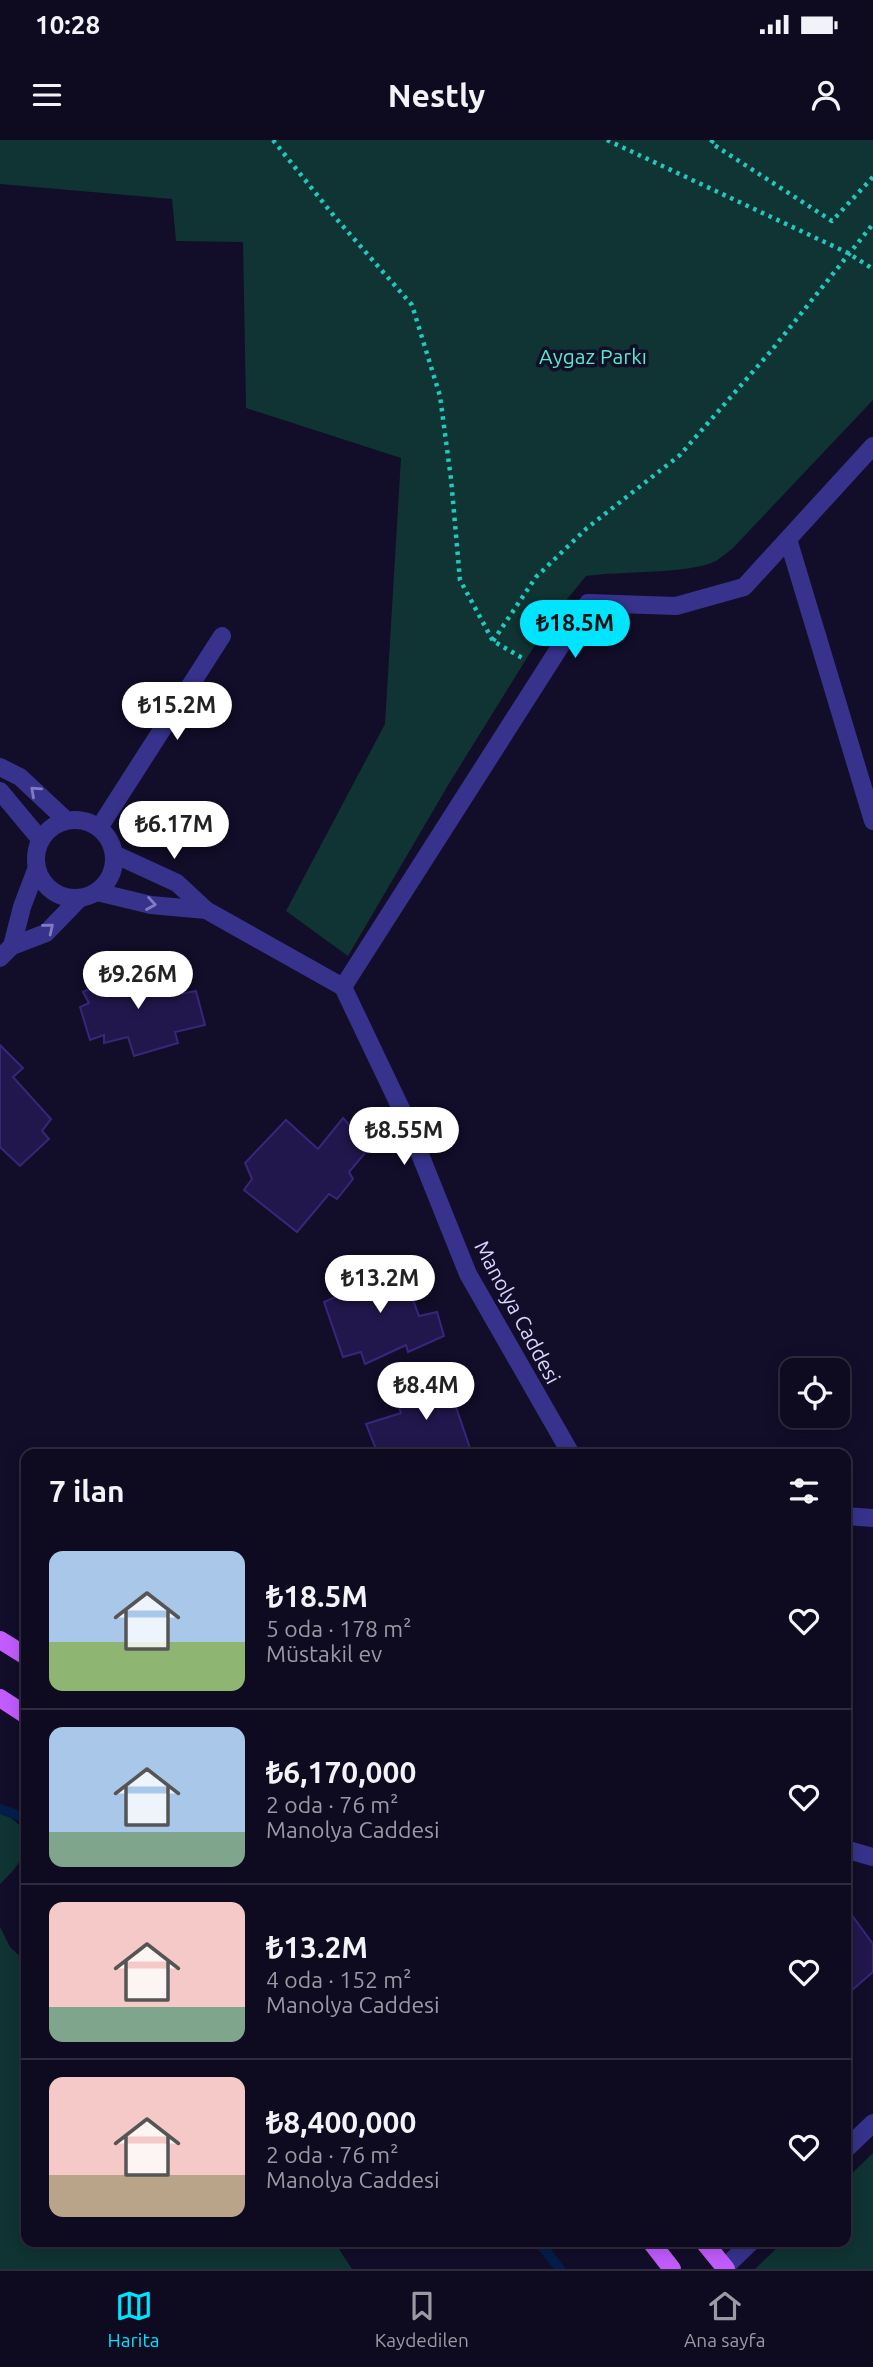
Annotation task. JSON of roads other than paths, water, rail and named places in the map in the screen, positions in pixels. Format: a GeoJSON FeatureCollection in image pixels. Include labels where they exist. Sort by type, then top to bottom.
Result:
{"type":"FeatureCollection","features":[{"type":"Feature","properties":{"kind":"main road"},"geometry":{"type":"LineString","coordinates":[[0,1640],[21,1653]]}},
{"type":"Feature","properties":{"kind":"main road"},"geometry":{"type":"LineString","coordinates":[[0,1698],[21,1712]]}},
{"type":"Feature","properties":{"kind":"main road"},"geometry":{"type":"LineString","coordinates":[[655,2247],[672,2269]]}},
{"type":"Feature","properties":{"kind":"main road"},"geometry":{"type":"LineString","coordinates":[[708,2247],[724,2269]]}},
{"type":"Feature","properties":{"kind":"street"},"geometry":{"type":"LineString","coordinates":[[114,854],[177,883],[206,910],[343,986],[588,603],[676,606],[744,587],[873,446]]}},
{"type":"Feature","properties":{"kind":"street"},"geometry":{"type":"LineString","coordinates":[[788,538],[873,821]]}},
{"type":"Feature","properties":{"kind":"street"},"geometry":{"type":"LineString","coordinates":[[99,828],[222,636]]}},
{"type":"Feature","properties":{"kind":"street"},"geometry":{"type":"LineString","coordinates":[[0,767],[20,777],[66,820]]}},
{"type":"Feature","properties":{"kind":"street"},"geometry":{"type":"LineString","coordinates":[[0,791],[40,839]]}},
{"type":"Feature","properties":{"kind":"street"},"geometry":{"type":"LineString","coordinates":[[78,819],[99,828],[107,835],[114,854],[111,875],[46,933],[6,952],[36,870],[36,849],[40,839],[56,824],[66,820],[78,819]]}},
{"type":"Feature","properties":{"kind":"street"},"geometry":{"type":"LineString","coordinates":[[36,870],[49,889],[58,895],[89,895],[206,910]]}},
{"type":"Feature","properties":{"kind":"street","name":"Manolya Caddesi"},"geometry":{"type":"LineString","coordinates":[[343,986],[405,1117],[468,1274],[568,1449]]}},
{"type":"Feature","properties":{"kind":"street"},"geometry":{"type":"LineString","coordinates":[[851,1516],[873,1518]]}},
{"type":"Feature","properties":{"kind":"street"},"geometry":{"type":"LineString","coordinates":[[851,1851],[873,1857]]}},
{"type":"Feature","properties":{"kind":"street"},"geometry":{"type":"LineString","coordinates":[[851,2144],[873,2123]]}},
{"type":"Feature","properties":{"kind":"street"},"geometry":{"type":"LineString","coordinates":[[724,2269],[746,2247]]}},
{"type":"Feature","properties":{"kind":"waterway"},"geometry":{"type":"LineString","coordinates":[[0,1809],[21,1816]]}},
{"type":"Feature","properties":{"kind":"waterway"},"geometry":{"type":"LineString","coordinates":[[543,2247],[560,2269]]}},
{"type":"Feature","properties":{"kind":"park label","name":"Aygaz Parkı"},"geometry":{"type":"Point","coordinates":[593,356]}}]}
